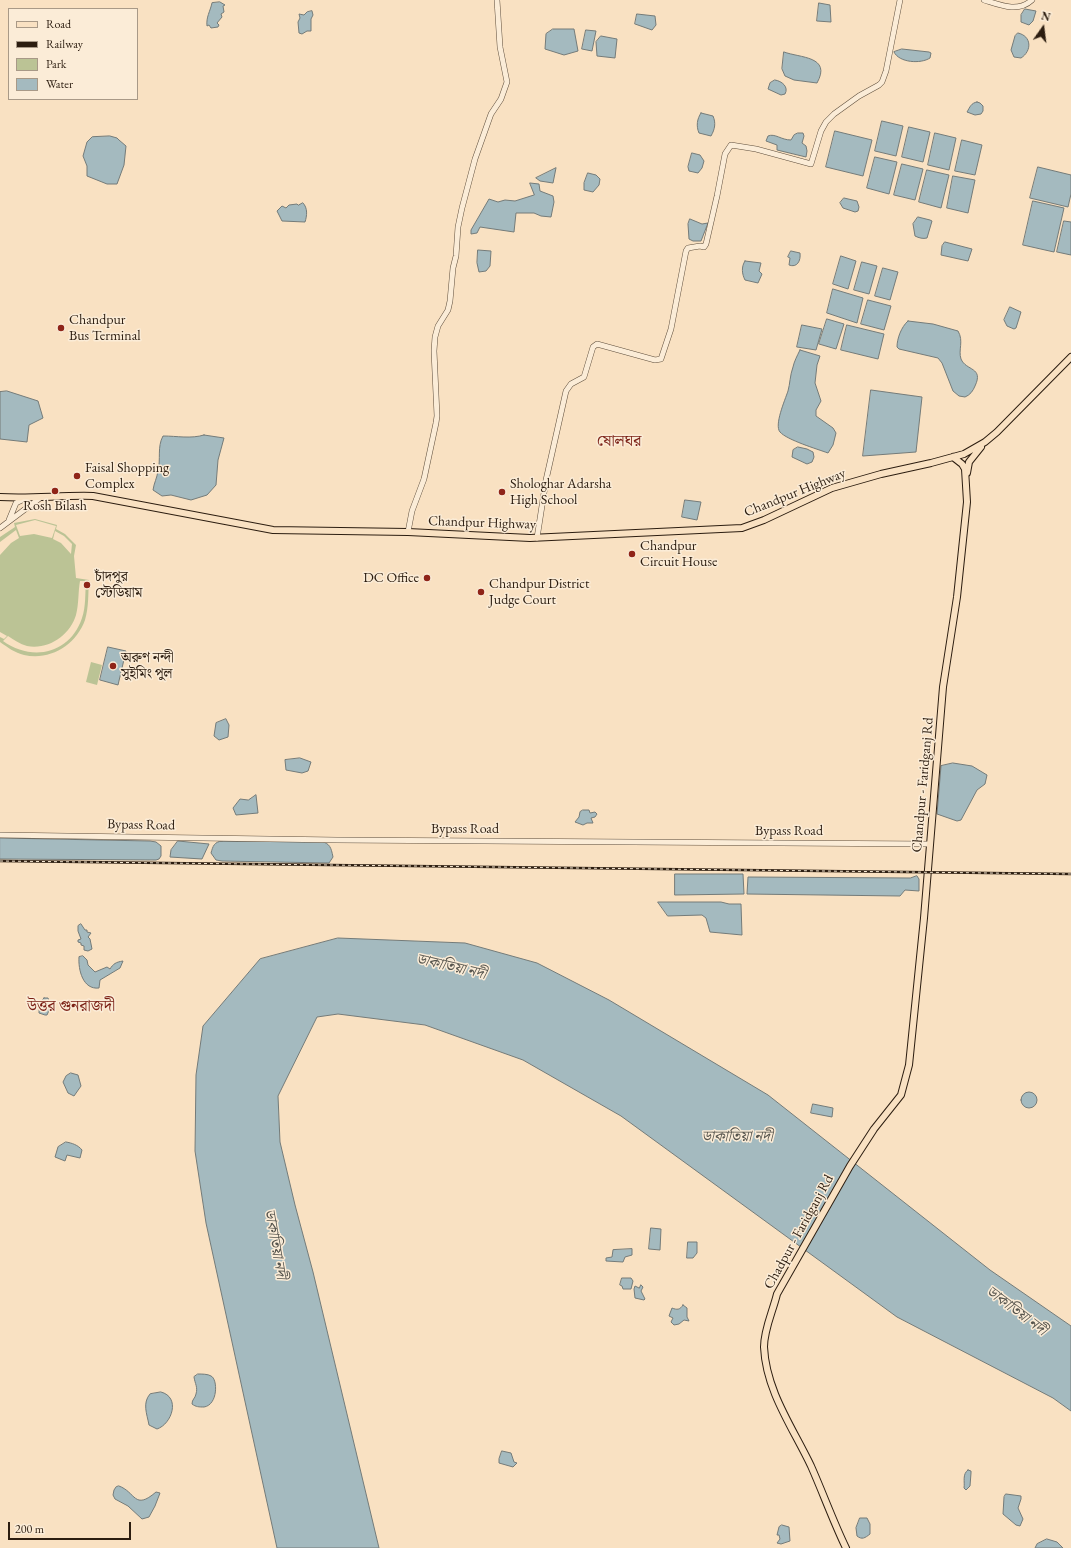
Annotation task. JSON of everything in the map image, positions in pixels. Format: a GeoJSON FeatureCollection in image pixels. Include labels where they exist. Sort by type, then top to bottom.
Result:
{"type":"FeatureCollection","features":[{"type":"Feature","properties":{"kind":"main road"},"geometry":{"type":"LineString","coordinates":[[966,477],[969,462],[985,442],[1071,357]]}},
{"type":"Feature","properties":{"kind":"main road","name":"Chandpur Highway"},"geometry":{"type":"LineString","coordinates":[[0,497],[40,498],[93,496],[273,530],[408,532],[537,538],[742,528],[764,520],[832,488],[881,474],[953,457],[971,451],[985,442]]}},
{"type":"Feature","properties":{"kind":"main road"},"geometry":{"type":"LineString","coordinates":[[953,457],[962,464],[965,469],[966,477]]}},
{"type":"Feature","properties":{"kind":"main road","name":"Chandpur - Faridganj Rd"},"geometry":{"type":"LineString","coordinates":[[901,1094],[909,1058],[923,926],[943,687],[957,597],[967,502],[966,477]]}},
{"type":"Feature","properties":{"kind":"main road","name":"Chadpur - Faridganj Rd"},"geometry":{"type":"LineString","coordinates":[[846,1548],[810,1466],[791,1430],[774,1392],[764,1347],[767,1327],[777,1294],[850,1166],[874,1129],[901,1094]]}},
{"type":"Feature","properties":{"kind":"street"},"geometry":{"type":"LineString","coordinates":[[408,532],[412,511],[424,479],[436,423],[435,337],[438,326],[448,310],[450,301],[458,227],[462,208],[475,159],[491,114],[501,99],[507,82],[500,48],[497,0]]}},
{"type":"Feature","properties":{"kind":"street"},"geometry":{"type":"LineString","coordinates":[[537,538],[546,480],[566,391],[570,384],[584,378],[593,347],[597,344],[655,360],[661,359],[671,329],[686,251],[688,248],[700,246],[704,247],[706,244],[725,154],[731,145],[756,149],[811,164],[821,131],[826,122],[859,96],[882,82],[886,71],[900,0]]}},
{"type":"Feature","properties":{"kind":"street"},"geometry":{"type":"LineString","coordinates":[[984,0],[1007,7],[1022,7],[1032,0]]}},
{"type":"Feature","properties":{"kind":"street"},"geometry":{"type":"LineString","coordinates":[[9,521],[16,503],[26,498]]}},
{"type":"Feature","properties":{"kind":"street"},"geometry":{"type":"LineString","coordinates":[[0,528],[40,498]]}},
{"type":"Feature","properties":{"kind":"street","name":"Bypass Road"},"geometry":{"type":"LineString","coordinates":[[0,835],[337,840],[929,844]]}},
{"type":"Feature","properties":{"kind":"green space"},"geometry":{"type":"Polygon","coordinates":[[[35,519],[57,525],[56,529],[65,534],[76,545],[74,556],[76,578],[89,580],[87,610],[81,629],[69,644],[43,656],[24,655],[11,650],[0,642],[0,637],[4,639],[7,636],[0,632],[0,555],[11,543],[19,538],[16,530],[0,542],[0,537],[15,527],[14,523],[35,519]],[[35,520],[16,525],[20,536],[34,534],[52,538],[56,526],[35,520]],[[55,531],[53,539],[61,543],[71,554],[72,544],[64,536],[55,531]],[[80,581],[78,607],[69,629],[58,640],[43,646],[35,647],[24,645],[8,636],[3,641],[14,648],[26,651],[49,651],[59,647],[69,640],[82,618],[85,605],[86,581],[80,581]]]}},
{"type":"Feature","properties":{"kind":"green space"},"geometry":{"type":"Polygon","coordinates":[[[91,662],[102,665],[97,685],[86,682],[91,662]]]}},
{"type":"Feature","properties":{"kind":"water"},"geometry":{"type":"Polygon","coordinates":[[[220,2],[225,5],[223,6],[224,12],[221,14],[222,17],[217,23],[219,25],[218,27],[211,28],[209,25],[207,26],[207,23],[212,3],[220,2]]]}},
{"type":"Feature","properties":{"kind":"water"},"geometry":{"type":"Polygon","coordinates":[[[819,3],[830,5],[831,22],[817,21],[819,3]]]}},
{"type":"Feature","properties":{"kind":"water"},"geometry":{"type":"Polygon","coordinates":[[[1025,9],[1036,11],[1033,21],[1029,25],[1021,22],[1021,15],[1025,9]]]}},
{"type":"Feature","properties":{"kind":"water"},"geometry":{"type":"Polygon","coordinates":[[[312,11],[311,31],[307,31],[302,34],[299,33],[299,14],[304,15],[307,12],[312,11]]]}},
{"type":"Feature","properties":{"kind":"water"},"geometry":{"type":"Polygon","coordinates":[[[637,14],[655,16],[656,25],[652,30],[635,24],[637,14]]]}},
{"type":"Feature","properties":{"kind":"water"},"geometry":{"type":"Polygon","coordinates":[[[553,29],[574,29],[578,51],[564,55],[545,49],[546,34],[553,29]]]}},
{"type":"Feature","properties":{"kind":"water"},"geometry":{"type":"Polygon","coordinates":[[[586,30],[596,31],[592,51],[582,49],[586,30]]]}},
{"type":"Feature","properties":{"kind":"water"},"geometry":{"type":"Polygon","coordinates":[[[1018,33],[1026,37],[1029,44],[1027,52],[1021,58],[1014,57],[1011,50],[1015,36],[1018,33]]]}},
{"type":"Feature","properties":{"kind":"water"},"geometry":{"type":"Polygon","coordinates":[[[601,36],[617,39],[615,58],[597,56],[596,42],[601,36]]]}},
{"type":"Feature","properties":{"kind":"water"},"geometry":{"type":"Polygon","coordinates":[[[902,49],[929,52],[931,53],[930,58],[916,62],[905,60],[897,56],[894,52],[902,49]]]}},
{"type":"Feature","properties":{"kind":"water"},"geometry":{"type":"Polygon","coordinates":[[[784,52],[805,57],[817,63],[821,74],[817,83],[794,80],[785,76],[782,69],[784,52]]]}},
{"type":"Feature","properties":{"kind":"water"},"geometry":{"type":"Polygon","coordinates":[[[775,80],[784,85],[786,89],[785,94],[781,95],[768,89],[770,83],[775,80]]]}},
{"type":"Feature","properties":{"kind":"water"},"geometry":{"type":"Polygon","coordinates":[[[977,102],[983,106],[983,111],[981,114],[975,115],[967,112],[972,104],[977,102]]]}},
{"type":"Feature","properties":{"kind":"water"},"geometry":{"type":"Polygon","coordinates":[[[701,113],[713,116],[715,126],[711,136],[699,133],[697,123],[701,113]]]}},
{"type":"Feature","properties":{"kind":"water"},"geometry":{"type":"Polygon","coordinates":[[[882,121],[903,126],[896,156],[875,151],[882,121]]]}},
{"type":"Feature","properties":{"kind":"water"},"geometry":{"type":"Polygon","coordinates":[[[909,127],[930,132],[923,162],[902,157],[909,127]]]}},
{"type":"Feature","properties":{"kind":"water"},"geometry":{"type":"Polygon","coordinates":[[[835,131],[872,140],[863,176],[826,167],[835,131]]]}},
{"type":"Feature","properties":{"kind":"water"},"geometry":{"type":"Polygon","coordinates":[[[803,133],[804,136],[802,143],[806,146],[806,157],[777,150],[777,145],[766,141],[768,136],[771,135],[791,140],[794,135],[803,133]]]}},
{"type":"Feature","properties":{"kind":"water"},"geometry":{"type":"Polygon","coordinates":[[[935,133],[956,138],[949,170],[928,165],[935,133]]]}},
{"type":"Feature","properties":{"kind":"water"},"geometry":{"type":"Polygon","coordinates":[[[110,136],[117,138],[126,146],[124,165],[117,184],[107,184],[87,176],[87,166],[83,156],[87,142],[92,137],[110,136]]]}},
{"type":"Feature","properties":{"kind":"water"},"geometry":{"type":"Polygon","coordinates":[[[962,140],[982,145],[975,175],[955,171],[962,140]]]}},
{"type":"Feature","properties":{"kind":"water"},"geometry":{"type":"Polygon","coordinates":[[[692,153],[700,155],[704,161],[702,168],[698,173],[689,171],[688,167],[692,153]]]}},
{"type":"Feature","properties":{"kind":"water"},"geometry":{"type":"Polygon","coordinates":[[[875,157],[897,162],[889,194],[867,188],[875,157]]]}},
{"type":"Feature","properties":{"kind":"water"},"geometry":{"type":"Polygon","coordinates":[[[902,164],[923,169],[915,200],[894,195],[902,164]]]}},
{"type":"Feature","properties":{"kind":"water"},"geometry":{"type":"Polygon","coordinates":[[[1038,167],[1071,175],[1071,194],[1068,207],[1030,198],[1038,167]]]}},
{"type":"Feature","properties":{"kind":"water"},"geometry":{"type":"Polygon","coordinates":[[[556,168],[553,183],[540,181],[536,178],[556,168]]]}},
{"type":"Feature","properties":{"kind":"water"},"geometry":{"type":"Polygon","coordinates":[[[927,170],[949,175],[941,208],[919,202],[927,170]]]}},
{"type":"Feature","properties":{"kind":"water"},"geometry":{"type":"Polygon","coordinates":[[[588,173],[596,175],[600,179],[599,185],[593,192],[584,190],[584,183],[588,173]]]}},
{"type":"Feature","properties":{"kind":"water"},"geometry":{"type":"Polygon","coordinates":[[[953,176],[975,180],[968,213],[947,208],[953,176]]]}},
{"type":"Feature","properties":{"kind":"water"},"geometry":{"type":"Polygon","coordinates":[[[530,183],[539,184],[540,191],[553,196],[554,202],[551,217],[541,216],[534,213],[516,213],[514,232],[480,227],[477,233],[471,234],[471,230],[489,199],[498,202],[505,200],[515,201],[534,195],[530,183]]]}},
{"type":"Feature","properties":{"kind":"water"},"geometry":{"type":"Polygon","coordinates":[[[844,198],[857,201],[859,207],[858,211],[855,212],[843,208],[840,203],[844,198]]]}},
{"type":"Feature","properties":{"kind":"water"},"geometry":{"type":"Polygon","coordinates":[[[1033,201],[1064,208],[1054,252],[1023,245],[1033,201]]]}},
{"type":"Feature","properties":{"kind":"water"},"geometry":{"type":"Polygon","coordinates":[[[303,203],[307,212],[305,222],[282,221],[277,211],[282,206],[286,208],[289,205],[298,205],[303,203]]]}},
{"type":"Feature","properties":{"kind":"water"},"geometry":{"type":"Polygon","coordinates":[[[918,217],[932,221],[927,238],[915,236],[913,224],[918,217]]]}},
{"type":"Feature","properties":{"kind":"water"},"geometry":{"type":"Polygon","coordinates":[[[690,219],[702,224],[708,223],[701,241],[693,241],[689,239],[688,224],[690,219]]]}},
{"type":"Feature","properties":{"kind":"water"},"geometry":{"type":"Polygon","coordinates":[[[1064,221],[1071,222],[1071,255],[1057,252],[1064,221]]]}},
{"type":"Feature","properties":{"kind":"water"},"geometry":{"type":"Polygon","coordinates":[[[945,242],[972,249],[968,261],[941,255],[942,246],[945,242]]]}},
{"type":"Feature","properties":{"kind":"water"},"geometry":{"type":"Polygon","coordinates":[[[478,250],[491,251],[490,266],[486,271],[479,272],[477,263],[478,250]]]}},
{"type":"Feature","properties":{"kind":"water"},"geometry":{"type":"Polygon","coordinates":[[[791,251],[800,253],[800,259],[794,266],[789,265],[790,258],[788,257],[791,251]]]}},
{"type":"Feature","properties":{"kind":"water"},"geometry":{"type":"Polygon","coordinates":[[[841,256],[856,261],[848,289],[833,284],[841,256]]]}},
{"type":"Feature","properties":{"kind":"water"},"geometry":{"type":"Polygon","coordinates":[[[745,261],[761,263],[759,271],[762,274],[758,283],[745,280],[742,270],[745,261]]]}},
{"type":"Feature","properties":{"kind":"water"},"geometry":{"type":"Polygon","coordinates":[[[862,262],[877,266],[869,294],[854,290],[862,262]]]}},
{"type":"Feature","properties":{"kind":"water"},"geometry":{"type":"Polygon","coordinates":[[[883,268],[898,272],[890,300],[875,296],[883,268]]]}},
{"type":"Feature","properties":{"kind":"water"},"geometry":{"type":"Polygon","coordinates":[[[833,289],[863,298],[857,323],[827,313],[833,289]]]}},
{"type":"Feature","properties":{"kind":"water"},"geometry":{"type":"Polygon","coordinates":[[[868,300],[891,306],[884,330],[861,324],[868,300]]]}},
{"type":"Feature","properties":{"kind":"water"},"geometry":{"type":"Polygon","coordinates":[[[1010,307],[1021,312],[1016,328],[1014,329],[1007,326],[1004,320],[1010,307]]]}},
{"type":"Feature","properties":{"kind":"water"},"geometry":{"type":"Polygon","coordinates":[[[827,319],[844,324],[836,349],[819,344],[827,319]]]}},
{"type":"Feature","properties":{"kind":"water"},"geometry":{"type":"Polygon","coordinates":[[[908,321],[933,324],[958,331],[961,338],[961,359],[963,363],[976,372],[977,375],[975,386],[970,394],[965,397],[959,396],[953,391],[942,363],[938,358],[899,349],[897,347],[900,333],[903,326],[908,321]]]}},
{"type":"Feature","properties":{"kind":"water"},"geometry":{"type":"Polygon","coordinates":[[[802,325],[822,329],[816,350],[797,347],[802,325]]]}},
{"type":"Feature","properties":{"kind":"water"},"geometry":{"type":"Polygon","coordinates":[[[847,325],[884,334],[878,359],[841,350],[847,325]]]}},
{"type":"Feature","properties":{"kind":"water"},"geometry":{"type":"Polygon","coordinates":[[[800,350],[820,356],[817,365],[815,383],[821,401],[816,410],[816,416],[833,428],[836,433],[833,445],[828,453],[789,438],[778,429],[779,418],[788,391],[792,370],[800,350]]]}},
{"type":"Feature","properties":{"kind":"water"},"geometry":{"type":"Polygon","coordinates":[[[871,390],[922,397],[916,452],[863,456],[871,390]]]}},
{"type":"Feature","properties":{"kind":"water"},"geometry":{"type":"Polygon","coordinates":[[[7,391],[38,401],[43,418],[29,425],[27,442],[0,439],[0,392],[7,391]]]}},
{"type":"Feature","properties":{"kind":"water"},"geometry":{"type":"Polygon","coordinates":[[[204,435],[224,438],[218,460],[216,485],[207,495],[191,500],[171,495],[162,496],[153,490],[158,474],[160,444],[163,436],[189,437],[204,435]]]}},
{"type":"Feature","properties":{"kind":"water"},"geometry":{"type":"Polygon","coordinates":[[[798,447],[813,452],[814,457],[812,462],[807,464],[792,457],[793,450],[798,447]]]}},
{"type":"Feature","properties":{"kind":"water"},"geometry":{"type":"Polygon","coordinates":[[[685,500],[701,502],[697,520],[682,517],[685,500]]]}},
{"type":"Feature","properties":{"kind":"water","name":"অরুণ নন্দী সুইমিং পুল"},"geometry":{"type":"Polygon","coordinates":[[[108,647],[126,651],[118,685],[100,680],[108,647]]]}},
{"type":"Feature","properties":{"kind":"water"},"geometry":{"type":"Polygon","coordinates":[[[226,719],[229,725],[228,737],[219,740],[214,736],[216,723],[226,719]]]}},
{"type":"Feature","properties":{"kind":"water"},"geometry":{"type":"Polygon","coordinates":[[[300,758],[311,762],[308,771],[302,773],[286,770],[285,760],[300,758]]]}},
{"type":"Feature","properties":{"kind":"water"},"geometry":{"type":"Polygon","coordinates":[[[953,763],[972,766],[987,775],[985,784],[977,790],[961,820],[957,821],[937,814],[941,766],[953,763]]]}},
{"type":"Feature","properties":{"kind":"water"},"geometry":{"type":"Polygon","coordinates":[[[256,795],[258,813],[236,815],[233,808],[240,799],[248,800],[256,795]]]}},
{"type":"Feature","properties":{"kind":"water"},"geometry":{"type":"Polygon","coordinates":[[[583,810],[589,810],[590,813],[595,812],[597,814],[595,817],[591,818],[593,823],[583,825],[575,822],[579,817],[580,812],[583,810]]]}},
{"type":"Feature","properties":{"kind":"water"},"geometry":{"type":"Polygon","coordinates":[[[0,838],[150,841],[156,842],[161,846],[161,856],[156,860],[0,859],[0,838]]]}},
{"type":"Feature","properties":{"kind":"water"},"geometry":{"type":"Polygon","coordinates":[[[178,841],[209,844],[202,859],[170,857],[171,850],[178,841]]]}},
{"type":"Feature","properties":{"kind":"water"},"geometry":{"type":"Polygon","coordinates":[[[222,841],[321,841],[330,846],[333,857],[329,863],[216,860],[211,853],[213,846],[222,841]]]}},
{"type":"Feature","properties":{"kind":"water"},"geometry":{"type":"Polygon","coordinates":[[[675,874],[743,874],[744,894],[675,895],[675,874]]]}},
{"type":"Feature","properties":{"kind":"water"},"geometry":{"type":"Polygon","coordinates":[[[917,876],[919,879],[919,891],[905,890],[900,896],[747,894],[748,877],[910,878],[917,876]]]}},
{"type":"Feature","properties":{"kind":"water"},"geometry":{"type":"Polygon","coordinates":[[[658,902],[721,902],[741,904],[742,935],[710,932],[706,918],[702,915],[668,916],[658,902]]]}},
{"type":"Feature","properties":{"kind":"water"},"geometry":{"type":"Polygon","coordinates":[[[81,924],[87,932],[91,933],[88,937],[90,939],[92,949],[88,951],[84,950],[84,946],[78,942],[78,940],[81,939],[78,926],[81,924]]]}},
{"type":"Feature","properties":{"kind":"water","name":"ডাকাতিয়া নদী"},"geometry":{"type":"Polygon","coordinates":[[[338,938],[465,943],[537,963],[609,1000],[768,1095],[990,1270],[1071,1326],[1071,1411],[1053,1398],[897,1317],[621,1116],[523,1060],[425,1025],[338,1014],[317,1017],[278,1096],[280,1142],[313,1272],[379,1548],[277,1548],[206,1223],[195,1151],[196,1075],[203,1026],[260,959],[338,938]]]}},
{"type":"Feature","properties":{"kind":"water"},"geometry":{"type":"Polygon","coordinates":[[[83,956],[87,960],[88,965],[95,972],[107,967],[110,969],[118,962],[123,961],[120,968],[100,980],[99,988],[94,988],[85,982],[79,968],[79,957],[83,956]]]}},
{"type":"Feature","properties":{"kind":"water"},"geometry":{"type":"Polygon","coordinates":[[[44,998],[48,998],[51,1006],[47,1015],[39,1013],[41,1003],[44,998]]]}},
{"type":"Feature","properties":{"kind":"water"},"geometry":{"type":"Polygon","coordinates":[[[71,1073],[78,1075],[81,1086],[74,1096],[68,1093],[63,1082],[66,1076],[71,1073]]]}},
{"type":"Feature","properties":{"kind":"water"},"geometry":{"type":"Polygon","coordinates":[[[1029,1092],[1036,1097],[1037,1100],[1032,1107],[1029,1108],[1022,1103],[1021,1100],[1026,1093],[1029,1092]]]}},
{"type":"Feature","properties":{"kind":"water"},"geometry":{"type":"Polygon","coordinates":[[[813,1104],[833,1108],[832,1117],[811,1113],[813,1104]]]}},
{"type":"Feature","properties":{"kind":"water"},"geometry":{"type":"Polygon","coordinates":[[[66,1142],[75,1144],[82,1150],[80,1158],[67,1155],[65,1161],[55,1157],[58,1147],[66,1142]]]}},
{"type":"Feature","properties":{"kind":"water"},"geometry":{"type":"Polygon","coordinates":[[[651,1228],[661,1229],[660,1250],[649,1249],[651,1228]]]}},
{"type":"Feature","properties":{"kind":"water"},"geometry":{"type":"Polygon","coordinates":[[[688,1242],[697,1242],[697,1253],[693,1258],[687,1258],[688,1242]]]}},
{"type":"Feature","properties":{"kind":"water"},"geometry":{"type":"Polygon","coordinates":[[[632,1249],[632,1255],[625,1257],[623,1262],[606,1261],[606,1258],[612,1257],[613,1250],[632,1249]]]}},
{"type":"Feature","properties":{"kind":"water"},"geometry":{"type":"Polygon","coordinates":[[[622,1278],[631,1278],[633,1281],[631,1289],[623,1289],[620,1285],[622,1278]]]}},
{"type":"Feature","properties":{"kind":"water"},"geometry":{"type":"Polygon","coordinates":[[[641,1285],[643,1287],[641,1291],[645,1299],[644,1300],[635,1298],[635,1286],[639,1288],[641,1285]]]}},
{"type":"Feature","properties":{"kind":"water"},"geometry":{"type":"Polygon","coordinates":[[[683,1305],[687,1308],[687,1317],[689,1321],[684,1320],[679,1324],[674,1325],[671,1322],[673,1318],[669,1316],[672,1308],[678,1309],[683,1305]]]}},
{"type":"Feature","properties":{"kind":"water"},"geometry":{"type":"Polygon","coordinates":[[[198,1374],[210,1375],[215,1382],[216,1387],[212,1402],[204,1407],[198,1407],[192,1404],[197,1392],[194,1377],[198,1374]]]}},
{"type":"Feature","properties":{"kind":"water"},"geometry":{"type":"Polygon","coordinates":[[[161,1392],[171,1399],[172,1410],[167,1422],[157,1429],[149,1425],[146,1413],[146,1401],[150,1394],[161,1392]]]}},
{"type":"Feature","properties":{"kind":"water"},"geometry":{"type":"Polygon","coordinates":[[[502,1451],[511,1453],[514,1462],[517,1463],[513,1467],[499,1463],[502,1451]]]}},
{"type":"Feature","properties":{"kind":"water"},"geometry":{"type":"Polygon","coordinates":[[[968,1470],[971,1471],[970,1486],[966,1490],[964,1488],[964,1476],[968,1470]]]}},
{"type":"Feature","properties":{"kind":"water"},"geometry":{"type":"Polygon","coordinates":[[[119,1486],[139,1500],[143,1500],[156,1492],[160,1493],[149,1517],[142,1519],[128,1506],[115,1499],[113,1495],[114,1490],[119,1486]]]}},
{"type":"Feature","properties":{"kind":"water"},"geometry":{"type":"Polygon","coordinates":[[[1006,1494],[1021,1496],[1018,1508],[1023,1519],[1020,1526],[1016,1525],[1003,1514],[1004,1497],[1006,1494]]]}},
{"type":"Feature","properties":{"kind":"water"},"geometry":{"type":"Polygon","coordinates":[[[860,1518],[867,1518],[870,1524],[870,1534],[864,1538],[857,1536],[856,1528],[860,1518]]]}},
{"type":"Feature","properties":{"kind":"water"},"geometry":{"type":"Polygon","coordinates":[[[782,1525],[789,1527],[790,1541],[781,1544],[777,1543],[780,1539],[779,1535],[777,1535],[779,1527],[782,1525]]]}},
{"type":"Feature","properties":{"kind":"water"},"geometry":{"type":"Polygon","coordinates":[[[1047,1539],[1057,1542],[1063,1548],[1035,1548],[1037,1544],[1047,1539]]]}},
{"type":"Feature","properties":{"kind":"railway"},"geometry":{"type":"LineString","coordinates":[[0,861],[1071,874]]}},
{"type":"Feature","properties":{"kind":"place","name":"Chandpur Bus Terminal"},"geometry":{"type":"Point","coordinates":[61,328]}},
{"type":"Feature","properties":{"kind":"place","name":"Faisal Shopping Complex"},"geometry":{"type":"Point","coordinates":[77,476]}},
{"type":"Feature","properties":{"kind":"place","name":"Rosh Bilash"},"geometry":{"type":"Point","coordinates":[55,491]}},
{"type":"Feature","properties":{"kind":"place","name":"Shologhar Adarsha High School"},"geometry":{"type":"Point","coordinates":[502,492]}},
{"type":"Feature","properties":{"kind":"place","name":"Chandpur Circuit House"},"geometry":{"type":"Point","coordinates":[632,554]}},
{"type":"Feature","properties":{"kind":"place","name":"DC Office"},"geometry":{"type":"Point","coordinates":[427,578]}},
{"type":"Feature","properties":{"kind":"place","name":"চাঁদপুর স্টেডিয়াম"},"geometry":{"type":"Point","coordinates":[87,585]}},
{"type":"Feature","properties":{"kind":"place","name":"Chandpur District Judge Court"},"geometry":{"type":"Point","coordinates":[481,592]}},
{"type":"Feature","properties":{"kind":"place","name":"অরুণ নন্দী সুইমিং পুল"},"geometry":{"type":"Point","coordinates":[113,666]}},
{"type":"Feature","properties":{"kind":"district","name":"ষোলঘর"},"geometry":{"type":"Point","coordinates":[619,442]}},
{"type":"Feature","properties":{"kind":"district","name":"উত্তর গুনরাজদী"},"geometry":{"type":"Point","coordinates":[71,1007]}}]}
